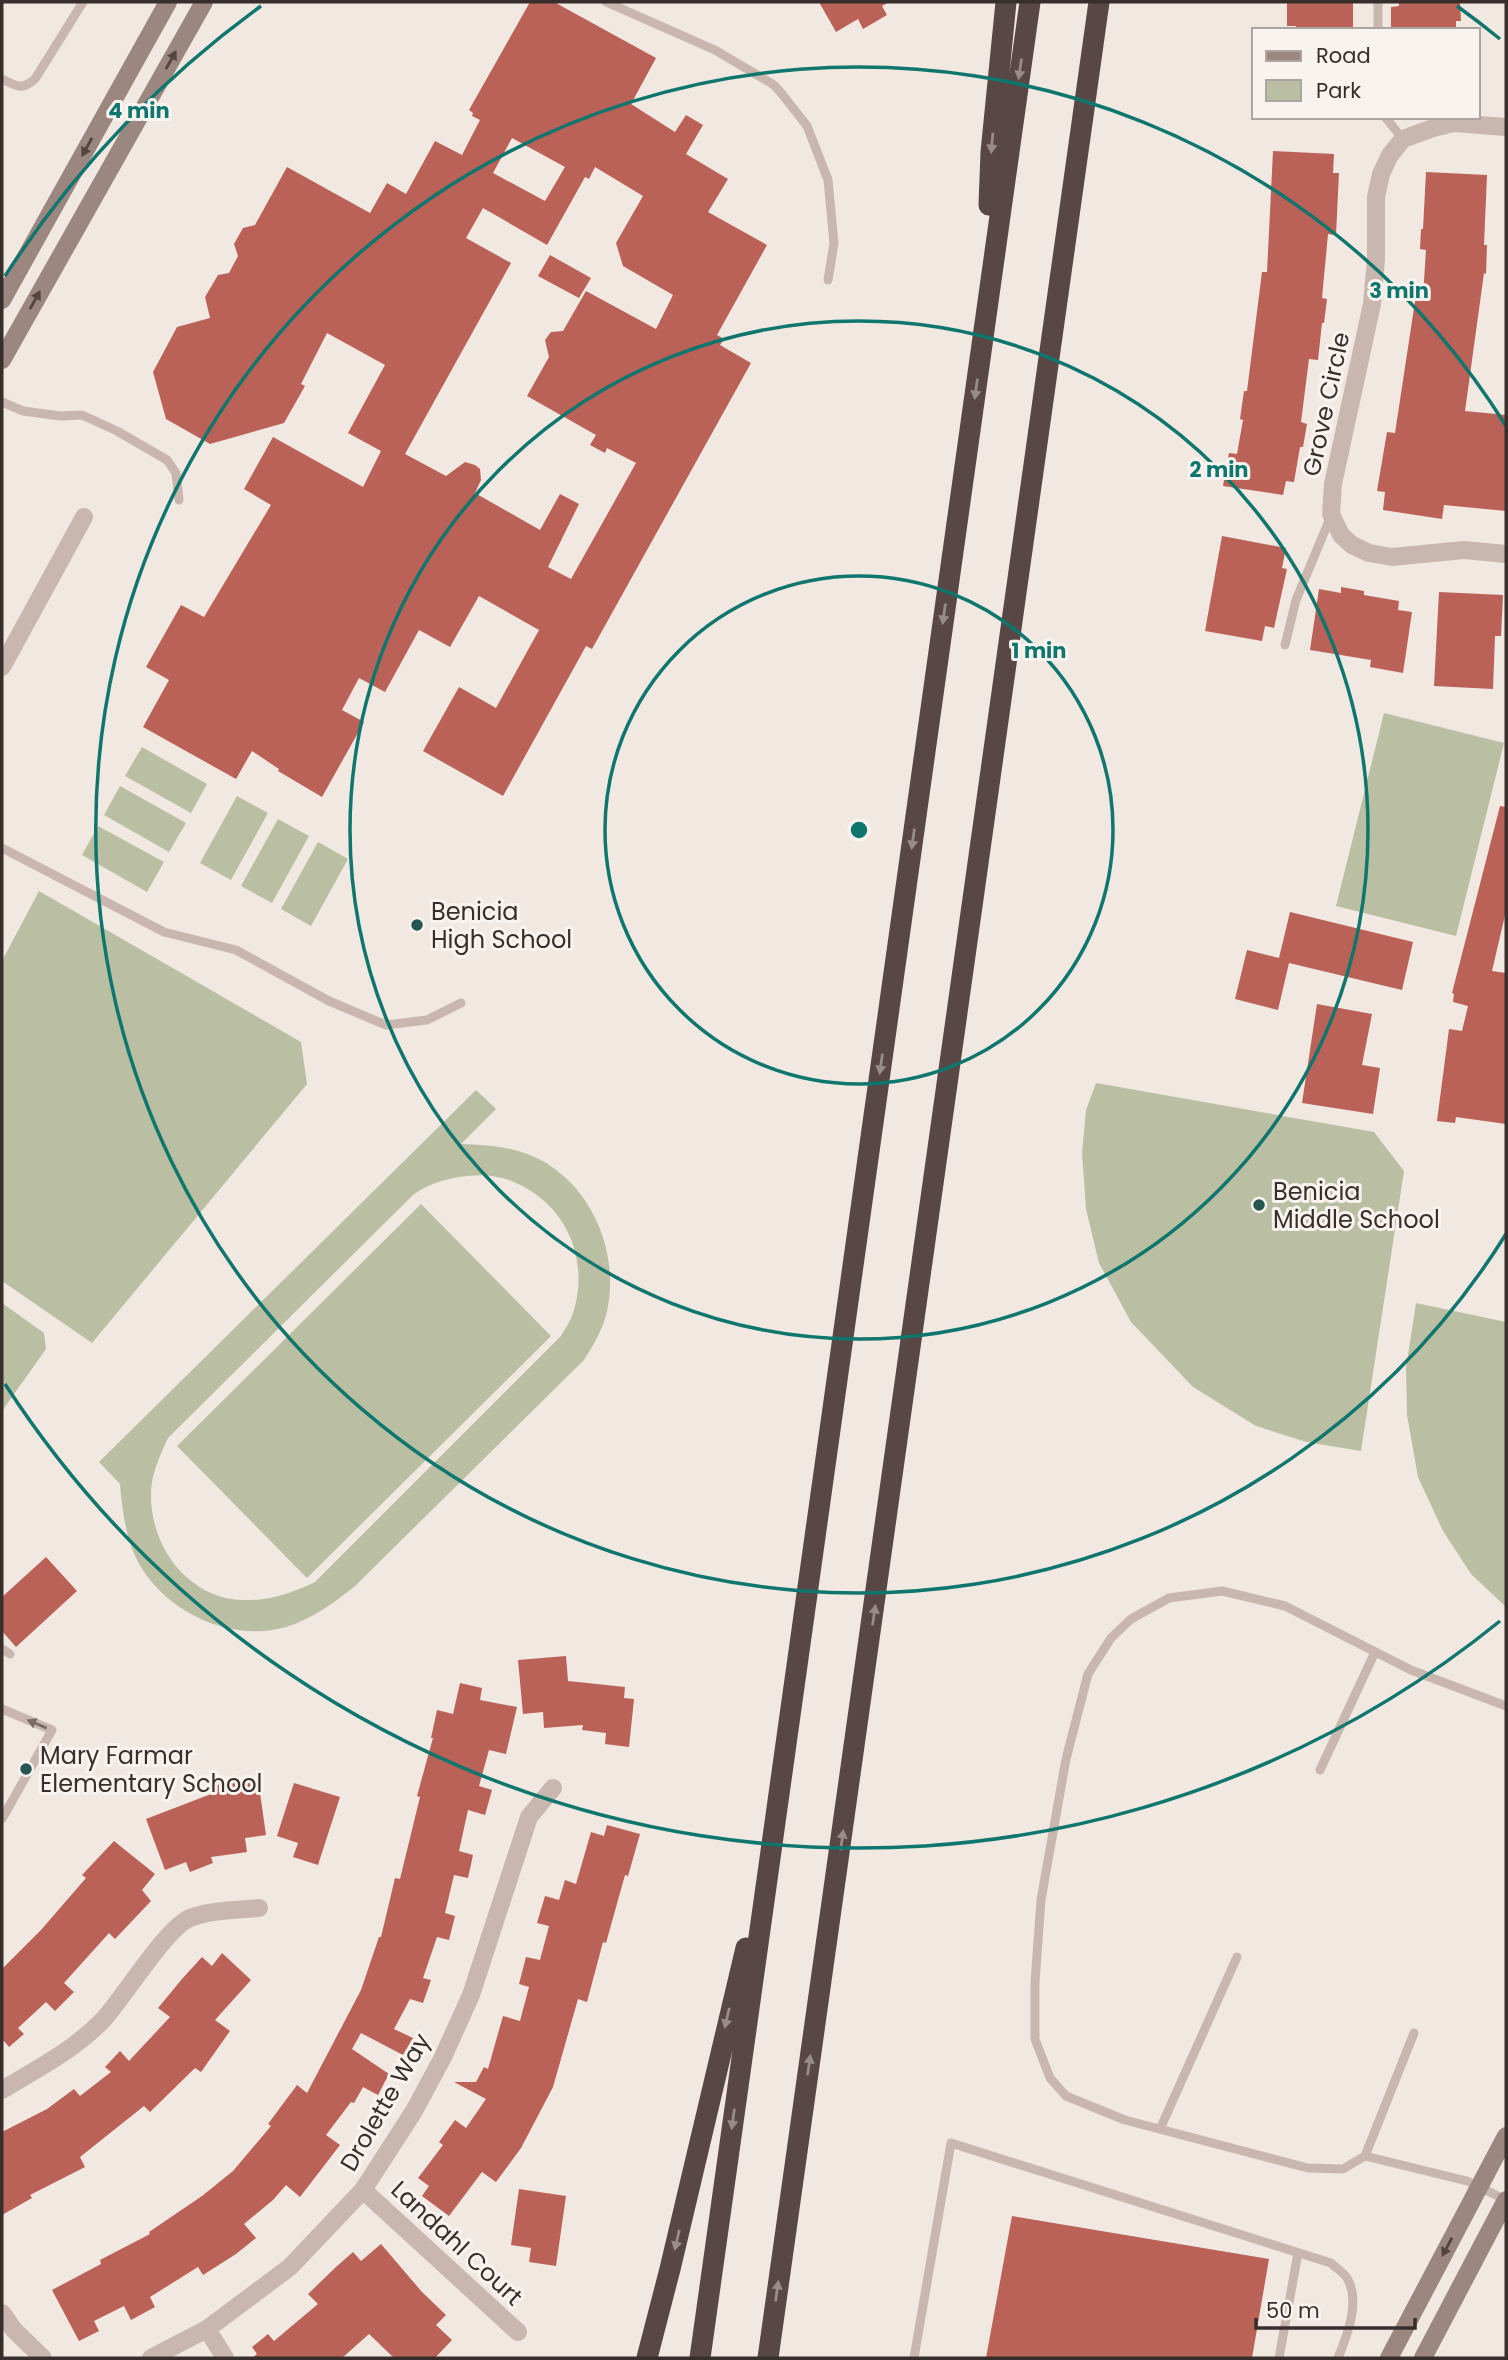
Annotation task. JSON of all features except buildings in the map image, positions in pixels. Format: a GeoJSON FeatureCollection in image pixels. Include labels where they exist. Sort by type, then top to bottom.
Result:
{"type":"FeatureCollection","features":[{"type":"Feature","properties":{"kind":"highway"},"geometry":{"type":"LineString","coordinates":[[986,321],[991,152],[1006,2]]}},
{"type":"Feature","properties":{"kind":"highway"},"geometry":{"type":"LineString","coordinates":[[699,2358],[1030,2]]}},
{"type":"Feature","properties":{"kind":"highway"},"geometry":{"type":"LineString","coordinates":[[768,2358],[1099,2]]}},
{"type":"Feature","properties":{"kind":"highway"},"geometry":{"type":"LineString","coordinates":[[647,2358],[731,2004],[769,1858]]}},
{"type":"Feature","properties":{"kind":"main road"},"geometry":{"type":"LineString","coordinates":[[2,300],[168,2]]}},
{"type":"Feature","properties":{"kind":"main road"},"geometry":{"type":"LineString","coordinates":[[2,360],[204,2]]}},
{"type":"Feature","properties":{"kind":"main road"},"geometry":{"type":"LineString","coordinates":[[1388,2358],[1506,2136]]}},
{"type":"Feature","properties":{"kind":"main road"},"geometry":{"type":"LineString","coordinates":[[1423,2358],[1506,2200]]}},
{"type":"Feature","properties":{"kind":"street"},"geometry":{"type":"LineString","coordinates":[[1403,139],[1454,123],[1506,127]]}},
{"type":"Feature","properties":{"kind":"street","name":"Grove Circle"},"geometry":{"type":"LineString","coordinates":[[1403,139],[1390,155],[1381,174],[1376,197],[1376,259],[1372,304],[1333,484],[1331,514],[1341,536],[1352,545],[1383,556],[1450,550],[1506,554]]}},
{"type":"Feature","properties":{"kind":"street"},"geometry":{"type":"LineString","coordinates":[[2,667],[83,517]]}},
{"type":"Feature","properties":{"kind":"street","name":"Drolette Way"},"geometry":{"type":"LineString","coordinates":[[151,2358],[207,2329],[290,2267],[363,2190],[414,2111],[443,2057],[471,1996],[529,1817],[553,1788]]}},
{"type":"Feature","properties":{"kind":"street"},"geometry":{"type":"LineString","coordinates":[[2,2090],[74,2046],[104,2019],[173,1930],[188,1919],[212,1913],[259,1908]]}},
{"type":"Feature","properties":{"kind":"street","name":"Landahl Court"},"geometry":{"type":"LineString","coordinates":[[363,2190],[518,2332]]}},
{"type":"Feature","properties":{"kind":"street"},"geometry":{"type":"LineString","coordinates":[[2,2313],[14,2330],[43,2358]]}},
{"type":"Feature","properties":{"kind":"street"},"geometry":{"type":"LineString","coordinates":[[207,2329],[225,2358]]}},
{"type":"Feature","properties":{"kind":"lane"},"geometry":{"type":"LineString","coordinates":[[2,79],[19,87],[27,86],[35,79],[83,2]]}},
{"type":"Feature","properties":{"kind":"lane"},"geometry":{"type":"LineString","coordinates":[[606,2],[715,50],[774,85],[807,125],[828,180],[834,243],[828,280]]}},
{"type":"Feature","properties":{"kind":"lane"},"geometry":{"type":"LineString","coordinates":[[1378,2],[1378,28]]}},
{"type":"Feature","properties":{"kind":"lane"},"geometry":{"type":"LineString","coordinates":[[1387,119],[1403,139]]}},
{"type":"Feature","properties":{"kind":"lane"},"geometry":{"type":"LineString","coordinates":[[2,402],[23,411],[60,416],[82,415],[117,431],[166,460],[176,473],[179,500]]}},
{"type":"Feature","properties":{"kind":"lane"},"geometry":{"type":"LineString","coordinates":[[1285,645],[1296,600],[1331,514]]}},
{"type":"Feature","properties":{"kind":"lane"},"geometry":{"type":"LineString","coordinates":[[2,848],[164,932],[236,950],[329,1000],[386,1025],[426,1020],[461,1003]]}},
{"type":"Feature","properties":{"kind":"lane"},"geometry":{"type":"LineString","coordinates":[[1414,2033],[1365,2156],[1343,2169],[1308,2168],[1125,2120],[1066,2096],[1050,2078],[1035,2039],[1035,1982],[1041,1900],[1066,1759],[1088,1674],[1111,1638],[1132,1619],[1170,1598],[1222,1591],[1285,1606],[1410,1670],[1506,1706]]}},
{"type":"Feature","properties":{"kind":"lane"},"geometry":{"type":"LineString","coordinates":[[1320,1770],[1375,1652]]}},
{"type":"Feature","properties":{"kind":"lane"},"geometry":{"type":"LineString","coordinates":[[2,1709],[52,1730],[2,1819]]}},
{"type":"Feature","properties":{"kind":"lane"},"geometry":{"type":"LineString","coordinates":[[1160,2129],[1237,1956]]}},
{"type":"Feature","properties":{"kind":"lane"},"geometry":{"type":"LineString","coordinates":[[915,2358],[951,2143],[1331,2263],[1347,2277],[1354,2297],[1338,2358]]}},
{"type":"Feature","properties":{"kind":"lane"},"geometry":{"type":"LineString","coordinates":[[1365,2156],[1467,2181],[1506,2200]]}},
{"type":"Feature","properties":{"kind":"lane"},"geometry":{"type":"LineString","coordinates":[[1279,2358],[1298,2253]]}},
{"type":"Feature","properties":{"kind":"green space"},"geometry":{"type":"Polygon","coordinates":[[[1384,713],[1504,743],[1456,936],[1336,906],[1384,713]]]}},
{"type":"Feature","properties":{"kind":"green space"},"geometry":{"type":"Polygon","coordinates":[[[142,747],[207,784],[191,813],[125,776],[142,747]]]}},
{"type":"Feature","properties":{"kind":"green space"},"geometry":{"type":"Polygon","coordinates":[[[120,786],[186,823],[169,852],[104,815],[120,786]]]}},
{"type":"Feature","properties":{"kind":"green space"},"geometry":{"type":"Polygon","coordinates":[[[237,796],[268,813],[231,880],[200,863],[237,796]]]}},
{"type":"Feature","properties":{"kind":"green space"},"geometry":{"type":"Polygon","coordinates":[[[278,819],[309,836],[272,903],[241,886],[278,819]]]}},
{"type":"Feature","properties":{"kind":"green space"},"geometry":{"type":"Polygon","coordinates":[[[98,826],[164,862],[147,892],[82,855],[98,826]]]}},
{"type":"Feature","properties":{"kind":"green space"},"geometry":{"type":"Polygon","coordinates":[[[318,842],[348,859],[311,926],[281,909],[318,842]]]}},
{"type":"Feature","properties":{"kind":"green space"},"geometry":{"type":"Polygon","coordinates":[[[39,891],[301,1042],[307,1084],[92,1343],[2,1281],[2,961],[39,891]]]}},
{"type":"Feature","properties":{"kind":"green space"},"geometry":{"type":"Polygon","coordinates":[[[1096,1083],[1374,1132],[1404,1171],[1361,1451],[1306,1442],[1256,1426],[1193,1387],[1131,1322],[1099,1263],[1086,1209],[1082,1153],[1086,1110],[1096,1083]]]}},
{"type":"Feature","properties":{"kind":"green space"},"geometry":{"type":"Polygon","coordinates":[[[476,1090],[496,1109],[461,1144],[513,1150],[530,1155],[568,1180],[583,1197],[594,1217],[603,1238],[610,1283],[604,1321],[584,1360],[355,1586],[305,1620],[265,1631],[243,1631],[202,1619],[165,1596],[138,1562],[125,1524],[120,1484],[99,1462],[476,1090]],[[485,1175],[447,1179],[413,1195],[168,1438],[153,1479],[152,1513],[165,1550],[189,1580],[223,1597],[243,1600],[280,1596],[315,1582],[560,1337],[572,1316],[578,1293],[576,1255],[570,1237],[549,1205],[534,1193],[512,1181],[485,1175]]]}},
{"type":"Feature","properties":{"kind":"green space"},"geometry":{"type":"Polygon","coordinates":[[[421,1204],[551,1336],[307,1578],[177,1446],[421,1204]]]}},
{"type":"Feature","properties":{"kind":"green space"},"geometry":{"type":"Polygon","coordinates":[[[2,1303],[44,1333],[46,1349],[2,1411],[2,1303]]]}},
{"type":"Feature","properties":{"kind":"green space"},"geometry":{"type":"Polygon","coordinates":[[[1416,1303],[1506,1322],[1506,1607],[1471,1574],[1443,1531],[1418,1477],[1407,1415],[1406,1368],[1416,1303]]]}},
{"type":"Feature","properties":{"kind":"place","name":"Benicia High School"},"geometry":{"type":"Point","coordinates":[417,925]}},
{"type":"Feature","properties":{"kind":"place","name":"Benicia Middle School"},"geometry":{"type":"Point","coordinates":[1259,1205]}},
{"type":"Feature","properties":{"kind":"place","name":"Mary Farmar Elementary School"},"geometry":{"type":"Point","coordinates":[26,1769]}}]}
